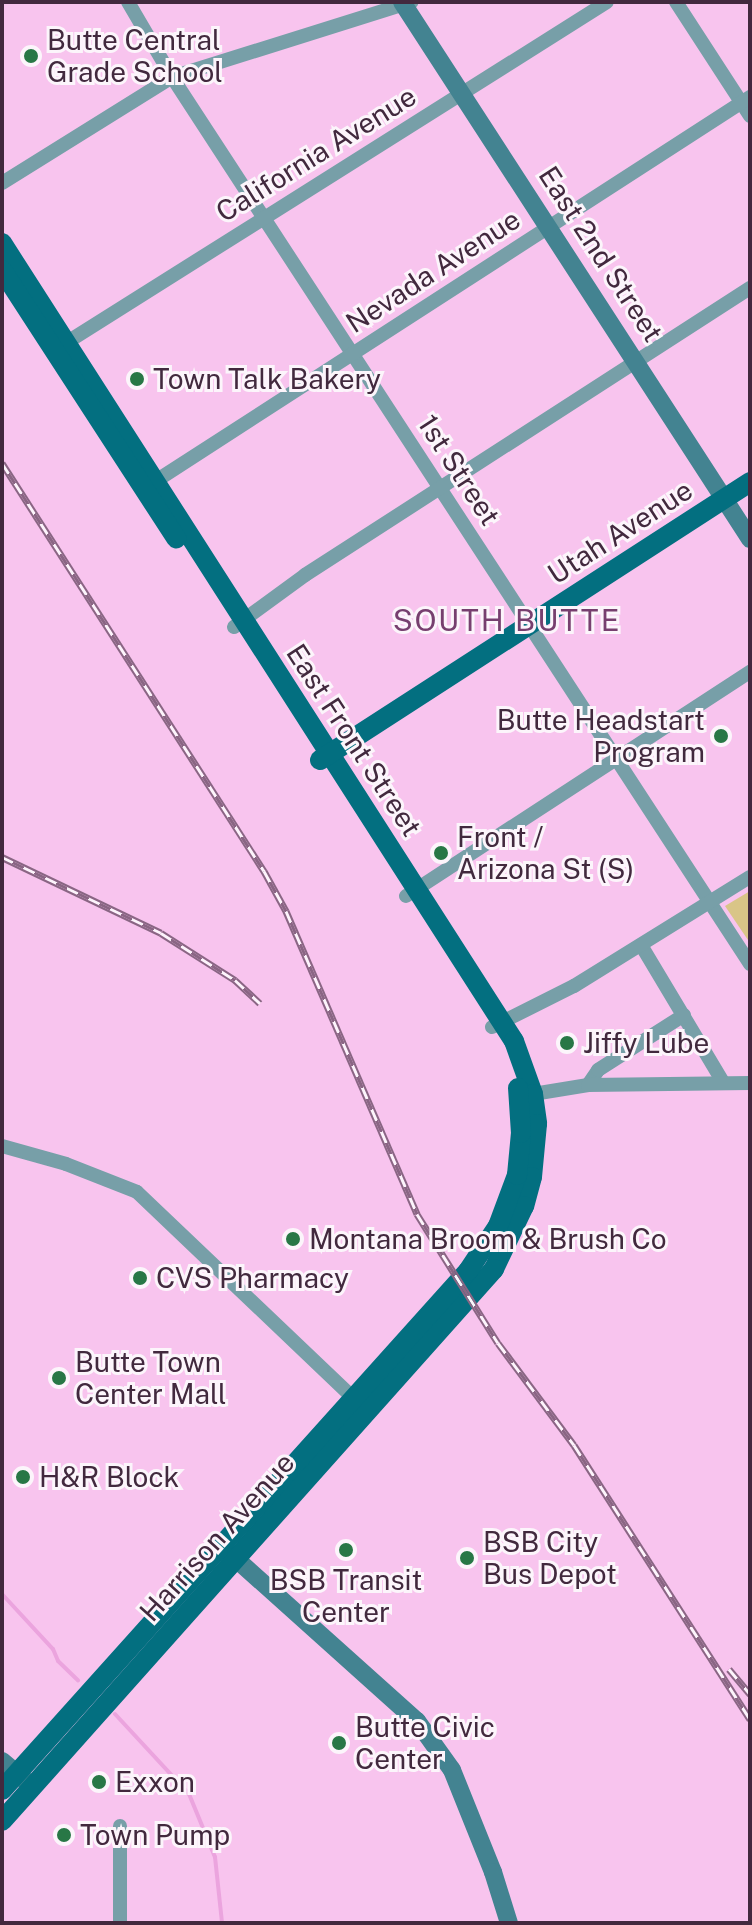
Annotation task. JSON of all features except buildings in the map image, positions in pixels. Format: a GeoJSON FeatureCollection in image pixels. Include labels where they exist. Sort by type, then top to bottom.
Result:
{"type":"FeatureCollection","features":[{"type":"Feature","properties":{"kind":"main road","name":"East Front Street"},"geometry":{"type":"LineString","coordinates":[[2,243],[60,346],[497,1024],[514,1041],[537,1124],[532,1177],[512,1233],[494,1269],[472,1281]]}},
{"type":"Feature","properties":{"kind":"main road","name":"East Front Street"},"geometry":{"type":"LineString","coordinates":[[2,270],[60,346]]}},
{"type":"Feature","properties":{"kind":"main road","name":"Utah Avenue"},"geometry":{"type":"LineString","coordinates":[[324,757],[750,482]]}},
{"type":"Feature","properties":{"kind":"main road","name":"Harrison Avenue"},"geometry":{"type":"LineString","coordinates":[[228,1552],[352,1397],[452,1289],[472,1281]]}},
{"type":"Feature","properties":{"kind":"main road","name":"Harrison Avenue"},"geometry":{"type":"LineString","coordinates":[[2,1790],[417,1359],[472,1281]]}},
{"type":"Feature","properties":{"kind":"main road"},"geometry":{"type":"LineString","coordinates":[[417,1359],[414,1343],[432,1324],[452,1289]]}},
{"type":"Feature","properties":{"kind":"main road","name":"Harrison Avenue"},"geometry":{"type":"LineString","coordinates":[[2,1821],[17,1774]]}},
{"type":"Feature","properties":{"kind":"street","name":"1st Street"},"geometry":{"type":"LineString","coordinates":[[128,2],[172,77],[750,964]]}},
{"type":"Feature","properties":{"kind":"street","name":"California Avenue"},"geometry":{"type":"LineString","coordinates":[[60,346],[607,2]]}},
{"type":"Feature","properties":{"kind":"street"},"geometry":{"type":"LineString","coordinates":[[676,2],[747,105]]}},
{"type":"Feature","properties":{"kind":"street"},"geometry":{"type":"LineString","coordinates":[[2,183],[172,77],[406,3]]}},
{"type":"Feature","properties":{"kind":"street","name":"East 2nd Street"},"geometry":{"type":"LineString","coordinates":[[406,3],[750,539]]}},
{"type":"Feature","properties":{"kind":"street","name":"Nevada Avenue"},"geometry":{"type":"LineString","coordinates":[[150,484],[549,226],[747,105]]}},
{"type":"Feature","properties":{"kind":"street"},"geometry":{"type":"LineString","coordinates":[[239,624],[305,575],[750,288]]}},
{"type":"Feature","properties":{"kind":"street"},"geometry":{"type":"LineString","coordinates":[[412,892],[750,672]]}},
{"type":"Feature","properties":{"kind":"street"},"geometry":{"type":"LineString","coordinates":[[497,1024],[574,986],[750,877]]}},
{"type":"Feature","properties":{"kind":"street"},"geometry":{"type":"LineString","coordinates":[[641,945],[723,1082]]}},
{"type":"Feature","properties":{"kind":"street"},"geometry":{"type":"LineString","coordinates":[[588,1085],[598,1070],[684,1015]]}},
{"type":"Feature","properties":{"kind":"street"},"geometry":{"type":"LineString","coordinates":[[527,1095],[588,1085],[750,1083]]}},
{"type":"Feature","properties":{"kind":"street"},"geometry":{"type":"LineString","coordinates":[[2,1146],[66,1164],[137,1192],[368,1412]]}},
{"type":"Feature","properties":{"kind":"street"},"geometry":{"type":"LineString","coordinates":[[228,1552],[417,1721],[452,1770],[493,1872],[509,1923]]}},
{"type":"Feature","properties":{"kind":"street"},"geometry":{"type":"LineString","coordinates":[[120,1826],[120,1923]]}},
{"type":"Feature","properties":{"kind":"shaded area"},"geometry":{"type":"Polygon","coordinates":[[[750,891],[750,943],[725,906],[750,891]]]}},
{"type":"Feature","properties":{"kind":"waterway"},"geometry":{"type":"LineString","coordinates":[[2,1594],[53,1649],[58,1661],[78,1680]]}},
{"type":"Feature","properties":{"kind":"waterway"},"geometry":{"type":"LineString","coordinates":[[115,1714],[189,1794],[215,1857],[222,1923]]}},
{"type":"Feature","properties":{"kind":"railway"},"geometry":{"type":"LineString","coordinates":[[2,463],[264,871],[286,911],[417,1214],[498,1343],[574,1445],[750,1719]]}},
{"type":"Feature","properties":{"kind":"railway"},"geometry":{"type":"LineString","coordinates":[[2,857],[161,933],[235,980],[260,1003]]}},
{"type":"Feature","properties":{"kind":"railway"},"geometry":{"type":"LineString","coordinates":[[729,1669],[750,1694]]}},
{"type":"Feature","properties":{"kind":"place","name":"Butte Central Grade School"},"geometry":{"type":"Point","coordinates":[31,56]}},
{"type":"Feature","properties":{"kind":"place","name":"Town Talk Bakery"},"geometry":{"type":"Point","coordinates":[137,379]}},
{"type":"Feature","properties":{"kind":"place","name":"Butte Headstart Program"},"geometry":{"type":"Point","coordinates":[721,736]}},
{"type":"Feature","properties":{"kind":"place","name":"Front / Arizona St (S)"},"geometry":{"type":"Point","coordinates":[441,853]}},
{"type":"Feature","properties":{"kind":"place","name":"Jiffy Lube"},"geometry":{"type":"Point","coordinates":[567,1043]}},
{"type":"Feature","properties":{"kind":"place","name":"Montana Broom & Brush Co"},"geometry":{"type":"Point","coordinates":[293,1239]}},
{"type":"Feature","properties":{"kind":"place","name":"CVS Pharmacy"},"geometry":{"type":"Point","coordinates":[140,1278]}},
{"type":"Feature","properties":{"kind":"place","name":"Butte Town Center Mall"},"geometry":{"type":"Point","coordinates":[59,1378]}},
{"type":"Feature","properties":{"kind":"place","name":"H&R Block"},"geometry":{"type":"Point","coordinates":[23,1477]}},
{"type":"Feature","properties":{"kind":"place","name":"BSB Transit Center"},"geometry":{"type":"Point","coordinates":[346,1550]}},
{"type":"Feature","properties":{"kind":"place","name":"BSB City Bus Depot"},"geometry":{"type":"Point","coordinates":[467,1558]}},
{"type":"Feature","properties":{"kind":"place","name":"Butte Civic Center"},"geometry":{"type":"Point","coordinates":[339,1743]}},
{"type":"Feature","properties":{"kind":"place","name":"Exxon"},"geometry":{"type":"Point","coordinates":[99,1782]}},
{"type":"Feature","properties":{"kind":"place","name":"Town Pump"},"geometry":{"type":"Point","coordinates":[64,1835]}},
{"type":"Feature","properties":{"kind":"district","name":"SOUTH BUTTE"},"geometry":{"type":"Point","coordinates":[507,620]}}]}
